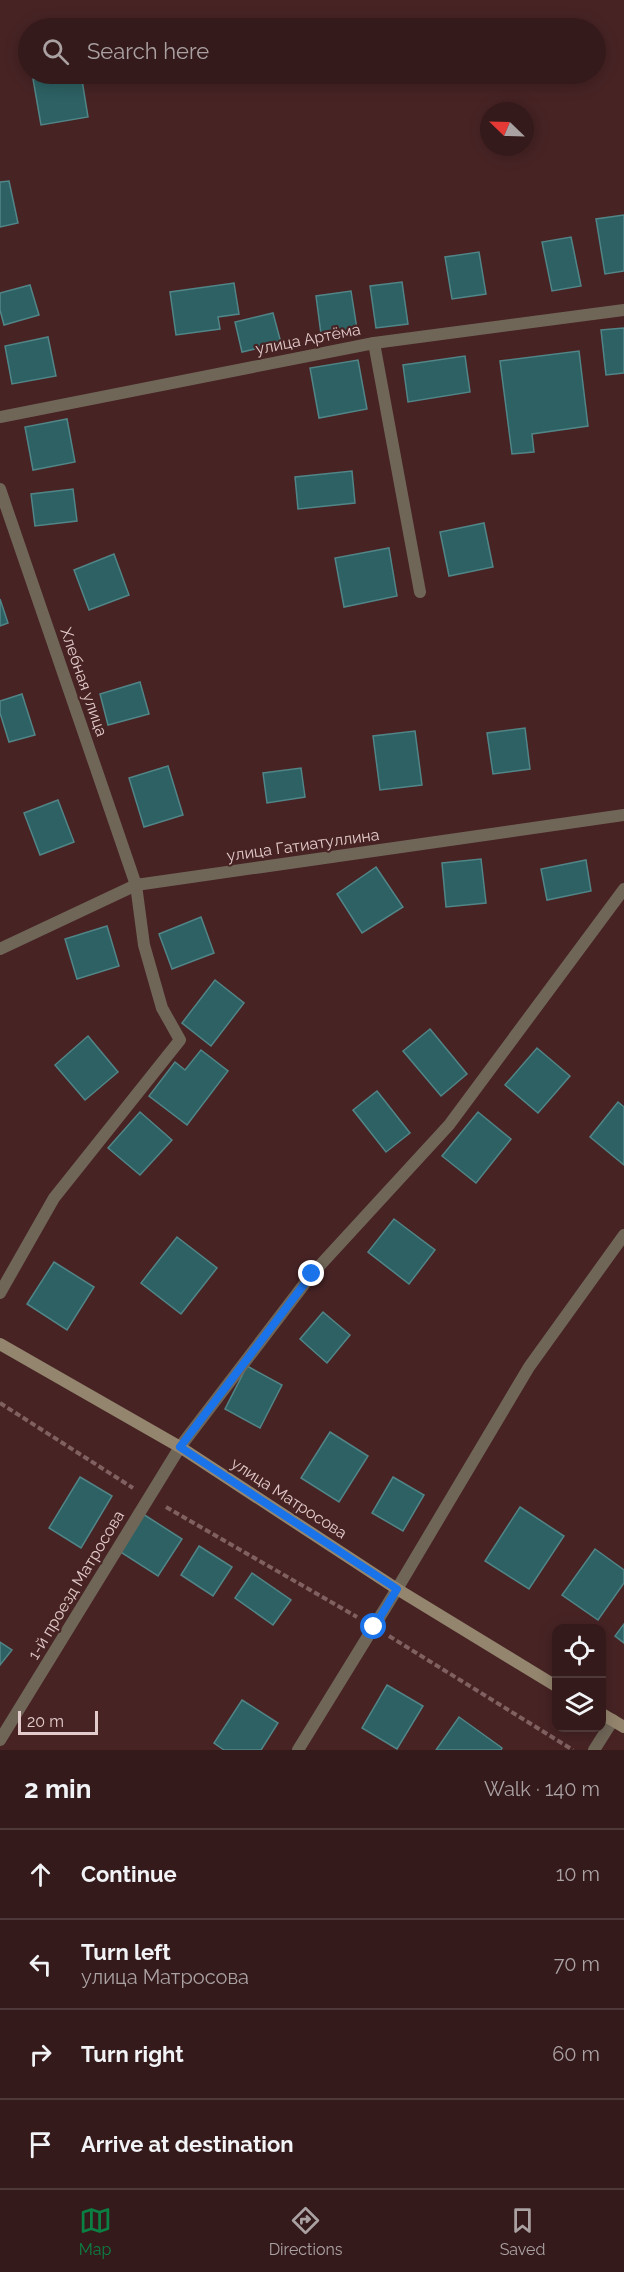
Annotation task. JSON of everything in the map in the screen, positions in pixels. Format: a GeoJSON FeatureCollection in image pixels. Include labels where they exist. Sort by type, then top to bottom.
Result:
{"type":"FeatureCollection","features":[{"type":"Feature","properties":{"kind":"main road","name":"улица Матросова"},"geometry":{"type":"LineString","coordinates":[[0,1344],[180,1447],[397,1589],[552,1684]]}},
{"type":"Feature","properties":{"kind":"main road"},"geometry":{"type":"LineString","coordinates":[[607,1717],[624,1727]]}},
{"type":"Feature","properties":{"kind":"street","name":"улица Артёма"},"geometry":{"type":"LineString","coordinates":[[0,417],[374,343],[624,310]]}},
{"type":"Feature","properties":{"kind":"street"},"geometry":{"type":"LineString","coordinates":[[374,343],[420,592]]}},
{"type":"Feature","properties":{"kind":"street","name":"Хлебная улица"},"geometry":{"type":"LineString","coordinates":[[0,489],[136,885],[144,945],[162,1008],[180,1040],[54,1198],[0,1293]]}},
{"type":"Feature","properties":{"kind":"street","name":"улица Гатиатуллина"},"geometry":{"type":"LineString","coordinates":[[0,949],[136,885],[624,816]]}},
{"type":"Feature","properties":{"kind":"street","name":"1-й проезд Матросова"},"geometry":{"type":"LineString","coordinates":[[0,1740],[180,1447],[312,1274],[449,1125],[624,889]]}},
{"type":"Feature","properties":{"kind":"street"},"geometry":{"type":"LineString","coordinates":[[298,1750],[529,1367],[624,1235]]}},
{"type":"Feature","properties":{"kind":"street"},"geometry":{"type":"LineString","coordinates":[[594,1750],[607,1717]]}},
{"type":"Feature","properties":{"kind":"path"},"geometry":{"type":"LineString","coordinates":[[0,1403],[149,1497],[374,1627],[573,1750]]}},
{"type":"Feature","properties":{"kind":"building"},"geometry":{"type":"Polygon","coordinates":[[[34,84],[83,84],[88,117],[41,125],[34,84]]]}},
{"type":"Feature","properties":{"kind":"building"},"geometry":{"type":"Polygon","coordinates":[[[9,181],[18,223],[0,227],[0,182],[9,181]]]}},
{"type":"Feature","properties":{"kind":"building"},"geometry":{"type":"Polygon","coordinates":[[[624,215],[624,271],[605,274],[596,219],[624,215]]]}},
{"type":"Feature","properties":{"kind":"building"},"geometry":{"type":"Polygon","coordinates":[[[571,237],[581,286],[552,291],[542,242],[571,237]]]}},
{"type":"Feature","properties":{"kind":"building"},"geometry":{"type":"Polygon","coordinates":[[[479,252],[486,294],[452,299],[445,257],[479,252]]]}},
{"type":"Feature","properties":{"kind":"building"},"geometry":{"type":"Polygon","coordinates":[[[402,282],[408,324],[376,328],[370,286],[402,282]]]}},
{"type":"Feature","properties":{"kind":"building"},"geometry":{"type":"Polygon","coordinates":[[[234,283],[239,314],[218,317],[220,329],[176,335],[170,292],[234,283]]]}},
{"type":"Feature","properties":{"kind":"building"},"geometry":{"type":"Polygon","coordinates":[[[30,285],[39,315],[4,325],[0,310],[0,293],[30,285]]]}},
{"type":"Feature","properties":{"kind":"building"},"geometry":{"type":"Polygon","coordinates":[[[351,291],[357,329],[321,334],[316,296],[351,291]]]}},
{"type":"Feature","properties":{"kind":"building"},"geometry":{"type":"Polygon","coordinates":[[[273,313],[281,343],[242,352],[235,322],[273,313]]]}},
{"type":"Feature","properties":{"kind":"building"},"geometry":{"type":"Polygon","coordinates":[[[624,328],[624,373],[606,375],[601,330],[624,328]]]}},
{"type":"Feature","properties":{"kind":"building"},"geometry":{"type":"Polygon","coordinates":[[[48,337],[56,376],[12,384],[5,346],[48,337]]]}},
{"type":"Feature","properties":{"kind":"building"},"geometry":{"type":"Polygon","coordinates":[[[579,351],[588,426],[532,434],[534,452],[512,454],[500,361],[579,351]]]}},
{"type":"Feature","properties":{"kind":"building"},"geometry":{"type":"Polygon","coordinates":[[[465,356],[470,392],[408,402],[403,365],[465,356]]]}},
{"type":"Feature","properties":{"kind":"building"},"geometry":{"type":"Polygon","coordinates":[[[358,360],[367,409],[319,418],[310,368],[358,360]]]}},
{"type":"Feature","properties":{"kind":"building"},"geometry":{"type":"Polygon","coordinates":[[[67,419],[75,462],[33,470],[25,427],[67,419]]]}},
{"type":"Feature","properties":{"kind":"building"},"geometry":{"type":"Polygon","coordinates":[[[352,471],[355,503],[298,509],[295,477],[352,471]]]}},
{"type":"Feature","properties":{"kind":"building"},"geometry":{"type":"Polygon","coordinates":[[[73,489],[77,521],[35,526],[31,494],[73,489]]]}},
{"type":"Feature","properties":{"kind":"building"},"geometry":{"type":"Polygon","coordinates":[[[484,523],[493,567],[449,576],[440,532],[484,523]]]}},
{"type":"Feature","properties":{"kind":"building"},"geometry":{"type":"Polygon","coordinates":[[[389,548],[397,596],[344,607],[335,558],[389,548]]]}},
{"type":"Feature","properties":{"kind":"building"},"geometry":{"type":"Polygon","coordinates":[[[114,554],[129,595],[89,610],[74,570],[114,554]]]}},
{"type":"Feature","properties":{"kind":"building"},"geometry":{"type":"Polygon","coordinates":[[[0,599],[8,623],[0,626],[0,599]]]}},
{"type":"Feature","properties":{"kind":"building"},"geometry":{"type":"Polygon","coordinates":[[[140,682],[149,714],[108,725],[100,694],[140,682]]]}},
{"type":"Feature","properties":{"kind":"building"},"geometry":{"type":"Polygon","coordinates":[[[22,694],[35,735],[9,742],[0,713],[0,701],[22,694]]]}},
{"type":"Feature","properties":{"kind":"building"},"geometry":{"type":"Polygon","coordinates":[[[525,728],[530,769],[493,774],[487,733],[525,728]]]}},
{"type":"Feature","properties":{"kind":"building"},"geometry":{"type":"Polygon","coordinates":[[[415,731],[422,785],[380,790],[373,736],[415,731]]]}},
{"type":"Feature","properties":{"kind":"building"},"geometry":{"type":"Polygon","coordinates":[[[168,766],[183,815],[144,827],[129,778],[168,766]]]}},
{"type":"Feature","properties":{"kind":"building"},"geometry":{"type":"Polygon","coordinates":[[[301,768],[305,797],[267,803],[263,773],[301,768]]]}},
{"type":"Feature","properties":{"kind":"building"},"geometry":{"type":"Polygon","coordinates":[[[58,800],[74,842],[40,855],[24,813],[58,800]]]}},
{"type":"Feature","properties":{"kind":"building"},"geometry":{"type":"Polygon","coordinates":[[[481,859],[486,903],[446,907],[442,863],[481,859]]]}},
{"type":"Feature","properties":{"kind":"building"},"geometry":{"type":"Polygon","coordinates":[[[586,860],[591,891],[547,900],[541,869],[586,860]]]}},
{"type":"Feature","properties":{"kind":"building"},"geometry":{"type":"Polygon","coordinates":[[[376,867],[403,907],[362,933],[337,894],[376,867]]]}},
{"type":"Feature","properties":{"kind":"building"},"geometry":{"type":"Polygon","coordinates":[[[201,917],[214,953],[172,969],[159,934],[201,917]]]}},
{"type":"Feature","properties":{"kind":"building"},"geometry":{"type":"Polygon","coordinates":[[[107,926],[119,966],[77,979],[65,939],[107,926]]]}},
{"type":"Feature","properties":{"kind":"building"},"geometry":{"type":"Polygon","coordinates":[[[215,980],[244,1003],[211,1046],[182,1023],[215,980]]]}},
{"type":"Feature","properties":{"kind":"building"},"geometry":{"type":"Polygon","coordinates":[[[430,1029],[467,1074],[441,1096],[403,1051],[430,1029]]]}},
{"type":"Feature","properties":{"kind":"building"},"geometry":{"type":"Polygon","coordinates":[[[88,1036],[118,1072],[85,1100],[55,1065],[88,1036]]]}},
{"type":"Feature","properties":{"kind":"building"},"geometry":{"type":"Polygon","coordinates":[[[537,1048],[570,1076],[538,1113],[505,1085],[537,1048]]]}},
{"type":"Feature","properties":{"kind":"building"},"geometry":{"type":"Polygon","coordinates":[[[201,1050],[228,1071],[187,1125],[149,1096],[175,1062],[185,1070],[201,1050]]]}},
{"type":"Feature","properties":{"kind":"building"},"geometry":{"type":"Polygon","coordinates":[[[377,1091],[410,1133],[386,1152],[353,1110],[377,1091]]]}},
{"type":"Feature","properties":{"kind":"building"},"geometry":{"type":"Polygon","coordinates":[[[618,1102],[624,1107],[624,1165],[590,1137],[618,1102]]]}},
{"type":"Feature","properties":{"kind":"building"},"geometry":{"type":"Polygon","coordinates":[[[140,1112],[172,1140],[140,1175],[108,1148],[140,1112]]]}},
{"type":"Feature","properties":{"kind":"building"},"geometry":{"type":"Polygon","coordinates":[[[478,1112],[511,1139],[476,1183],[442,1156],[478,1112]]]}},
{"type":"Feature","properties":{"kind":"building"},"geometry":{"type":"Polygon","coordinates":[[[394,1219],[435,1250],[409,1284],[368,1252],[394,1219]]]}},
{"type":"Feature","properties":{"kind":"building"},"geometry":{"type":"Polygon","coordinates":[[[177,1237],[217,1268],[181,1314],[141,1283],[177,1237]]]}},
{"type":"Feature","properties":{"kind":"building"},"geometry":{"type":"Polygon","coordinates":[[[54,1262],[94,1287],[67,1330],[27,1304],[54,1262]]]}},
{"type":"Feature","properties":{"kind":"building"},"geometry":{"type":"Polygon","coordinates":[[[323,1312],[350,1335],[327,1363],[300,1339],[323,1312]]]}},
{"type":"Feature","properties":{"kind":"building"},"geometry":{"type":"Polygon","coordinates":[[[247,1366],[282,1385],[260,1428],[225,1409],[247,1366]]]}},
{"type":"Feature","properties":{"kind":"building"},"geometry":{"type":"Polygon","coordinates":[[[330,1432],[368,1456],[339,1502],[301,1478],[330,1432]]]}},
{"type":"Feature","properties":{"kind":"building"},"geometry":{"type":"Polygon","coordinates":[[[80,1477],[112,1496],[81,1548],[49,1528],[80,1477]]]}},
{"type":"Feature","properties":{"kind":"building"},"geometry":{"type":"Polygon","coordinates":[[[393,1477],[424,1495],[403,1531],[372,1513],[393,1477]]]}},
{"type":"Feature","properties":{"kind":"building"},"geometry":{"type":"Polygon","coordinates":[[[520,1507],[564,1536],[529,1589],[485,1561],[520,1507]]]}},
{"type":"Feature","properties":{"kind":"building"},"geometry":{"type":"Polygon","coordinates":[[[143,1514],[182,1539],[158,1576],[119,1551],[143,1514]]]}},
{"type":"Feature","properties":{"kind":"building"},"geometry":{"type":"Polygon","coordinates":[[[199,1546],[232,1567],[213,1596],[181,1575],[199,1546]]]}},
{"type":"Feature","properties":{"kind":"building"},"geometry":{"type":"Polygon","coordinates":[[[595,1549],[624,1570],[624,1583],[598,1620],[562,1595],[595,1549]]]}},
{"type":"Feature","properties":{"kind":"building"},"geometry":{"type":"Polygon","coordinates":[[[252,1573],[291,1600],[273,1625],[235,1598],[252,1573]]]}},
{"type":"Feature","properties":{"kind":"building"},"geometry":{"type":"Polygon","coordinates":[[[624,1624],[624,1643],[615,1636],[624,1624]]]}},
{"type":"Feature","properties":{"kind":"building"},"geometry":{"type":"Polygon","coordinates":[[[0,1642],[12,1650],[0,1665],[0,1642]]]}},
{"type":"Feature","properties":{"kind":"building"},"geometry":{"type":"Polygon","coordinates":[[[387,1685],[423,1706],[397,1749],[362,1728],[387,1685]]]}},
{"type":"Feature","properties":{"kind":"building"},"geometry":{"type":"Polygon","coordinates":[[[242,1700],[278,1723],[261,1750],[224,1750],[214,1743],[242,1700]]]}},
{"type":"Feature","properties":{"kind":"building"},"geometry":{"type":"Polygon","coordinates":[[[459,1717],[502,1748],[501,1750],[436,1750],[459,1717]]]}},
{"type":"Feature","properties":{"kind":"route"},"geometry":{"type":"LineString","coordinates":[[312,1274],[180,1447],[397,1589],[374,1627]]}}]}
